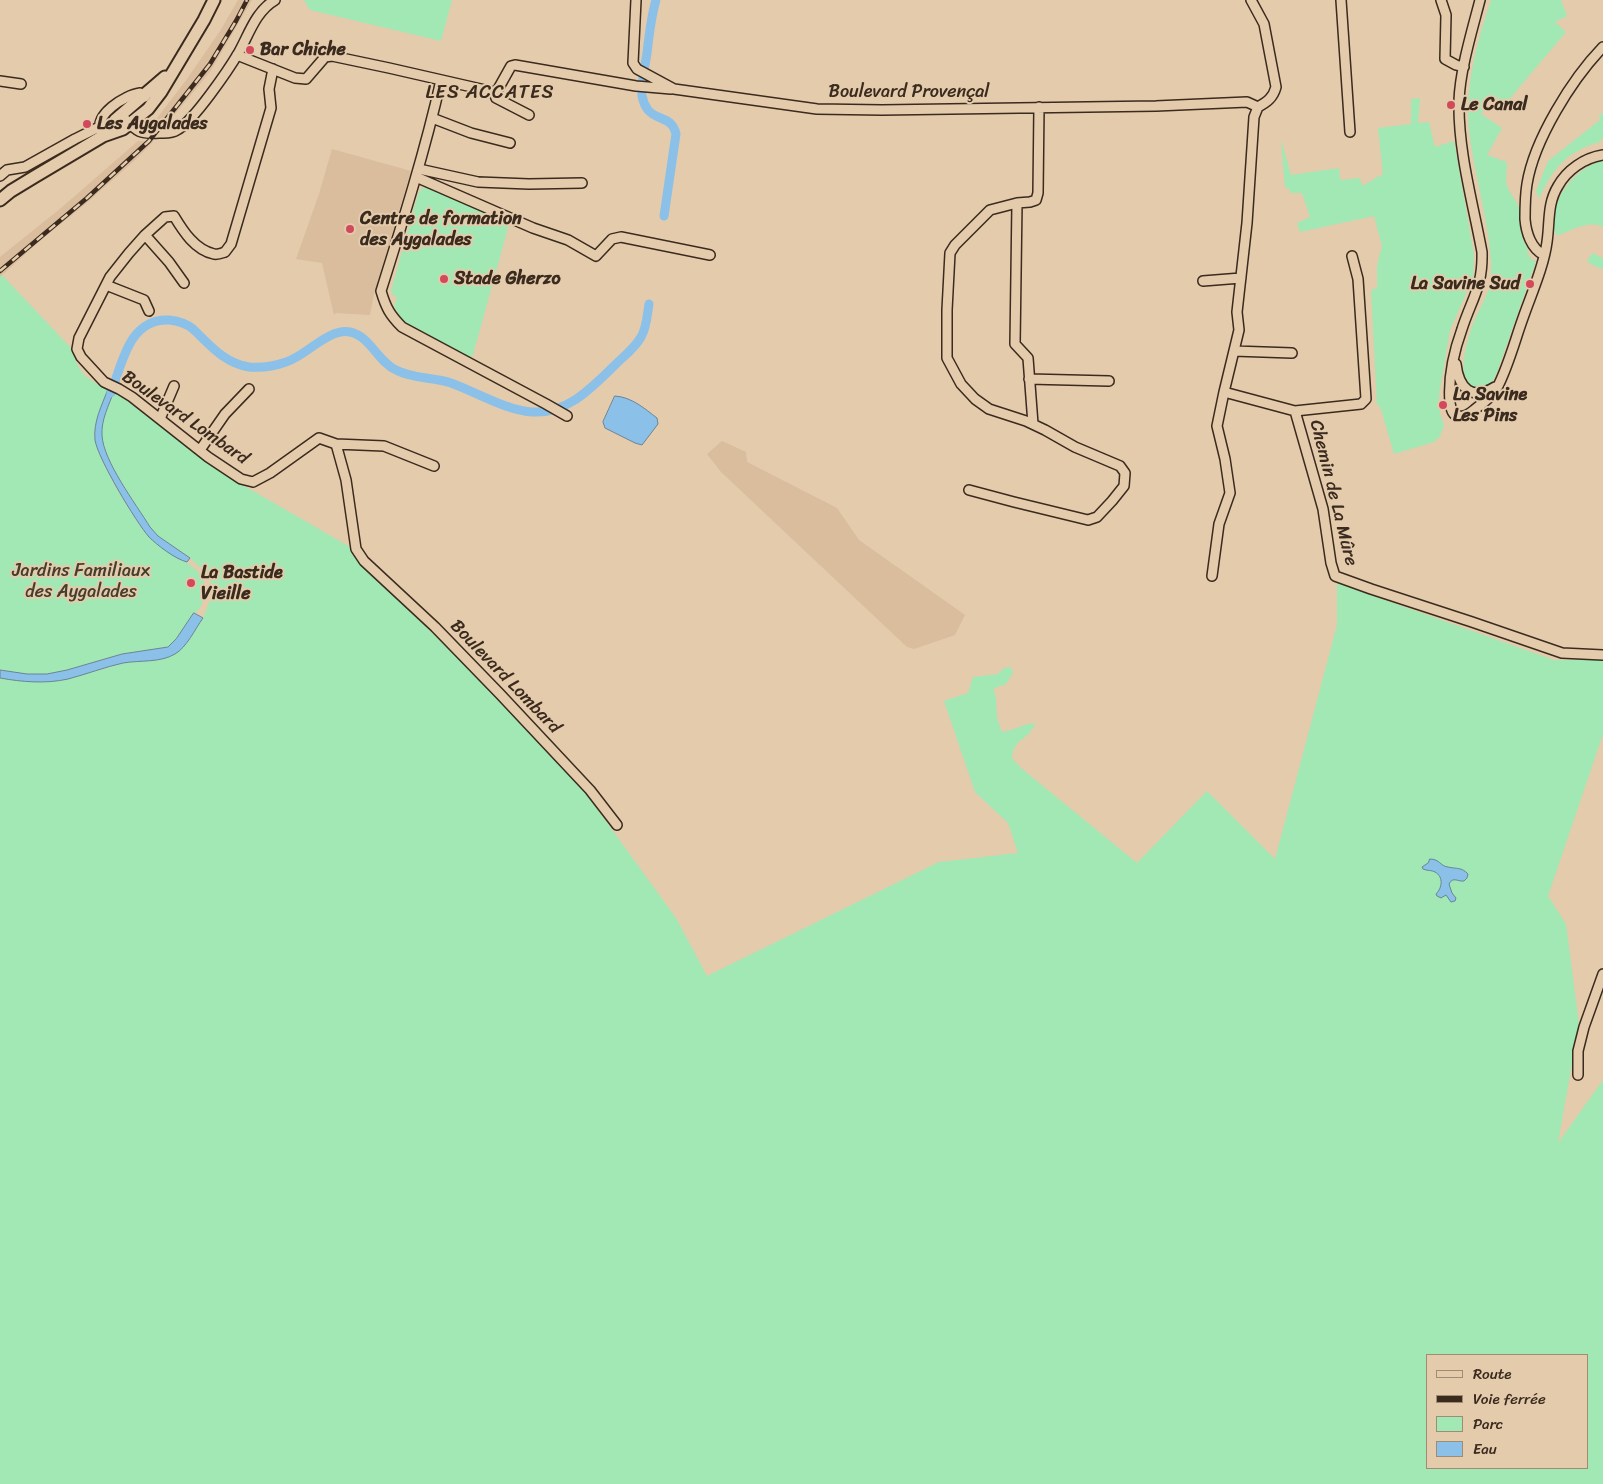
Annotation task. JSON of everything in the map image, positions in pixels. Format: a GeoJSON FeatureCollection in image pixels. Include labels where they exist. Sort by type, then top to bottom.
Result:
{"type":"FeatureCollection","features":[{"type":"Feature","properties":{"kind":"main road"},"geometry":{"type":"LineString","coordinates":[[101,132],[123,129],[148,109],[204,20],[214,0]]}},
{"type":"Feature","properties":{"kind":"main road"},"geometry":{"type":"LineString","coordinates":[[0,200],[101,132],[172,71]]}},
{"type":"Feature","properties":{"kind":"street"},"geometry":{"type":"LineString","coordinates":[[115,120],[125,120],[137,131],[150,133],[170,133],[184,126],[223,77],[260,12],[267,4],[275,0]]}},
{"type":"Feature","properties":{"kind":"street","name":"Boulevard Provençal"},"geometry":{"type":"LineString","coordinates":[[636,0],[632,63],[637,69],[674,89],[818,109],[882,110],[1156,106],[1247,102],[1258,107]]}},
{"type":"Feature","properties":{"kind":"street"},"geometry":{"type":"LineString","coordinates":[[1212,576],[1219,524],[1230,494],[1225,458],[1217,426],[1239,330],[1237,312],[1247,223],[1254,117],[1258,107],[1274,95],[1276,87],[1264,24],[1251,0]]}},
{"type":"Feature","properties":{"kind":"street"},"geometry":{"type":"LineString","coordinates":[[1341,0],[1350,132]]}},
{"type":"Feature","properties":{"kind":"street"},"geometry":{"type":"LineString","coordinates":[[1442,0],[1446,15],[1445,59],[1464,67]]}},
{"type":"Feature","properties":{"kind":"street"},"geometry":{"type":"LineString","coordinates":[[1480,0],[1464,67],[1459,100],[1463,152],[1482,252],[1482,267],[1480,284],[1462,326],[1451,375],[1450,404],[1455,414],[1465,416],[1487,400],[1498,386],[1535,286],[1547,243],[1549,210],[1558,186],[1570,172],[1584,161],[1603,155]]}},
{"type":"Feature","properties":{"kind":"street"},"geometry":{"type":"LineString","coordinates":[[1544,255],[1535,249],[1526,225],[1527,183],[1534,158],[1548,126],[1569,90],[1603,47]]}},
{"type":"Feature","properties":{"kind":"street"},"geometry":{"type":"LineString","coordinates":[[237,55],[295,78],[306,79],[325,57],[332,56],[494,92]]}},
{"type":"Feature","properties":{"kind":"street"},"geometry":{"type":"LineString","coordinates":[[494,92],[497,91],[511,66],[515,65],[636,86],[674,89]]}},
{"type":"Feature","properties":{"kind":"street","name":"Boulevard Lombard"},"geometry":{"type":"LineString","coordinates":[[272,69],[269,89],[271,108],[231,244],[225,252],[215,254],[197,247],[182,230],[174,216],[165,217],[129,252],[110,277],[79,338],[77,349],[81,357],[104,382],[119,389],[242,479],[253,482],[270,473],[319,438],[336,444],[346,480],[356,549],[364,561],[435,628],[500,694],[590,790],[617,825]]}},
{"type":"Feature","properties":{"kind":"street"},"geometry":{"type":"LineString","coordinates":[[441,80],[418,173],[381,291],[384,304],[391,316],[402,327],[566,416]]}},
{"type":"Feature","properties":{"kind":"street"},"geometry":{"type":"LineString","coordinates":[[0,81],[21,84]]}},
{"type":"Feature","properties":{"kind":"street"},"geometry":{"type":"LineString","coordinates":[[494,92],[496,98],[529,115]]}},
{"type":"Feature","properties":{"kind":"street"},"geometry":{"type":"LineString","coordinates":[[0,176],[7,170],[25,167],[75,139],[101,132],[99,122],[102,117],[129,96],[140,93],[144,95],[146,105],[130,125]]}},
{"type":"Feature","properties":{"kind":"street"},"geometry":{"type":"LineString","coordinates":[[969,490],[1088,520],[1097,517],[1124,486],[1125,473],[1120,466],[1075,448],[1033,424],[989,409],[975,399],[961,384],[947,358],[950,253],[955,245],[990,210],[1036,200],[1038,193],[1039,107]]}},
{"type":"Feature","properties":{"kind":"street"},"geometry":{"type":"LineString","coordinates":[[432,118],[510,143]]}},
{"type":"Feature","properties":{"kind":"street"},"geometry":{"type":"LineString","coordinates":[[418,173],[478,182],[528,184],[582,183]]}},
{"type":"Feature","properties":{"kind":"street"},"geometry":{"type":"LineString","coordinates":[[418,173],[532,228],[568,240],[596,256],[612,240],[621,236],[710,255]]}},
{"type":"Feature","properties":{"kind":"street"},"geometry":{"type":"LineString","coordinates":[[1017,203],[1016,344],[1028,358],[1033,424]]}},
{"type":"Feature","properties":{"kind":"street"},"geometry":{"type":"LineString","coordinates":[[145,235],[169,262],[184,283]]}},
{"type":"Feature","properties":{"kind":"street"},"geometry":{"type":"LineString","coordinates":[[1296,411],[1361,404],[1366,399],[1358,279],[1352,256]]}},
{"type":"Feature","properties":{"kind":"street"},"geometry":{"type":"LineString","coordinates":[[1203,281],[1241,278]]}},
{"type":"Feature","properties":{"kind":"street"},"geometry":{"type":"LineString","coordinates":[[106,285],[144,300],[149,311]]}},
{"type":"Feature","properties":{"kind":"street"},"geometry":{"type":"LineString","coordinates":[[1234,351],[1292,352]]}},
{"type":"Feature","properties":{"kind":"street"},"geometry":{"type":"LineString","coordinates":[[1455,355],[1458,379],[1465,389],[1477,394],[1490,391],[1498,386]]}},
{"type":"Feature","properties":{"kind":"street"},"geometry":{"type":"LineString","coordinates":[[1029,379],[1109,381]]}},
{"type":"Feature","properties":{"kind":"street"},"geometry":{"type":"LineString","coordinates":[[160,419],[174,386]]}},
{"type":"Feature","properties":{"kind":"street"},"geometry":{"type":"LineString","coordinates":[[200,450],[225,414],[249,389]]}},
{"type":"Feature","properties":{"kind":"street","name":"Chemin de La Mûre"},"geometry":{"type":"LineString","coordinates":[[1224,392],[1296,411],[1323,509],[1331,563],[1335,576],[1562,654],[1603,655]]}},
{"type":"Feature","properties":{"kind":"street"},"geometry":{"type":"LineString","coordinates":[[336,444],[384,446],[434,466]]}},
{"type":"Feature","properties":{"kind":"street"},"geometry":{"type":"LineString","coordinates":[[1578,1075],[1578,1051],[1584,1027],[1603,974]]}},
{"type":"Feature","properties":{"kind":"shaded area"},"geometry":{"type":"Polygon","coordinates":[[[238,0],[252,0],[210,72],[165,126],[151,126],[187,79],[220,31],[238,0]]]}},
{"type":"Feature","properties":{"kind":"shaded area"},"geometry":{"type":"Polygon","coordinates":[[[138,141],[154,141],[89,201],[42,239],[0,277],[0,257],[61,208],[138,141]]]}},
{"type":"Feature","properties":{"kind":"shaded area","name":"Centre de formation des Aygalades"},"geometry":{"type":"Polygon","coordinates":[[[332,149],[411,171],[374,294],[370,315],[336,313],[334,315],[322,263],[296,259],[319,194],[332,149]]]}},
{"type":"Feature","properties":{"kind":"shaded area"},"geometry":{"type":"Polygon","coordinates":[[[722,441],[746,452],[747,462],[837,508],[859,540],[965,615],[955,635],[914,649],[907,647],[721,472],[707,454],[722,441]]]}},
{"type":"Feature","properties":{"kind":"green space"},"geometry":{"type":"Polygon","coordinates":[[[304,0],[452,0],[441,41],[310,10],[304,0]]]}},
{"type":"Feature","properties":{"kind":"green space"},"geometry":{"type":"Polygon","coordinates":[[[1491,0],[1561,0],[1567,16],[1555,22],[1566,32],[1506,103],[1493,96],[1481,114],[1502,128],[1487,155],[1507,162],[1507,186],[1519,207],[1523,238],[1528,249],[1527,252],[1531,259],[1535,260],[1535,264],[1496,375],[1487,386],[1479,388],[1472,386],[1467,381],[1464,374],[1464,356],[1472,327],[1488,291],[1491,265],[1487,228],[1471,146],[1468,113],[1473,64],[1491,0]]]}},
{"type":"Feature","properties":{"kind":"green space"},"geometry":{"type":"Polygon","coordinates":[[[1420,98],[1418,123],[1429,122],[1435,147],[1454,141],[1474,255],[1473,278],[1450,330],[1439,395],[1440,413],[1444,426],[1440,436],[1434,442],[1394,454],[1380,406],[1377,406],[1371,290],[1377,288],[1377,265],[1382,246],[1374,216],[1300,232],[1297,223],[1310,217],[1302,193],[1290,193],[1289,188],[1285,188],[1281,142],[1291,175],[1339,168],[1340,180],[1360,178],[1362,186],[1383,174],[1378,128],[1411,124],[1411,99],[1420,98]]]}},
{"type":"Feature","properties":{"kind":"green space"},"geometry":{"type":"Polygon","coordinates":[[[1603,113],[1603,137],[1600,142],[1578,150],[1562,163],[1549,179],[1539,199],[1536,191],[1548,161],[1600,120],[1599,115],[1603,113]]]}},
{"type":"Feature","properties":{"kind":"green space"},"geometry":{"type":"Polygon","coordinates":[[[1603,160],[1603,227],[1586,225],[1557,236],[1554,229],[1554,217],[1559,198],[1564,189],[1585,168],[1603,160]]]}},
{"type":"Feature","properties":{"kind":"green space","name":"Stade Gherzo"},"geometry":{"type":"Polygon","coordinates":[[[427,186],[510,221],[472,358],[404,322],[394,307],[397,297],[391,291],[418,194],[422,188],[427,186]]]}},
{"type":"Feature","properties":{"kind":"green space"},"geometry":{"type":"Polygon","coordinates":[[[1592,253],[1603,258],[1603,267],[1601,269],[1587,262],[1592,253]]]}},
{"type":"Feature","properties":{"kind":"green space","name":"Jardins Familiaux des Aygalades"},"geometry":{"type":"Polygon","coordinates":[[[2,275],[70,347],[78,366],[85,376],[108,389],[96,428],[96,441],[109,475],[148,536],[193,567],[202,577],[204,592],[201,606],[175,641],[167,647],[122,654],[49,674],[0,670],[0,277],[2,275]]]}},
{"type":"Feature","properties":{"kind":"green space"},"geometry":{"type":"Polygon","coordinates":[[[114,391],[222,473],[350,547],[353,555],[473,673],[584,791],[676,918],[707,976],[939,862],[1018,853],[1008,823],[975,792],[944,701],[968,693],[973,677],[998,674],[1004,668],[1011,667],[1013,673],[1005,685],[993,690],[996,696],[997,718],[1002,732],[1035,723],[1029,733],[1016,746],[1012,758],[1021,768],[1137,863],[1207,791],[1275,859],[1337,625],[1337,583],[1554,660],[1603,660],[1603,734],[1548,896],[1566,924],[1579,1024],[1558,1143],[1603,1080],[1603,1484],[0,1484],[0,678],[41,682],[100,670],[122,663],[161,660],[185,645],[203,618],[211,598],[211,581],[203,570],[190,558],[158,536],[129,495],[108,457],[104,445],[102,429],[114,391]]]}},
{"type":"Feature","properties":{"kind":"water"},"geometry":{"type":"Polygon","coordinates":[[[108,389],[114,391],[103,424],[102,435],[108,457],[121,482],[150,527],[158,536],[190,558],[187,562],[161,548],[149,537],[127,505],[103,461],[95,440],[95,427],[108,389]]]}},
{"type":"Feature","properties":{"kind":"water"},"geometry":{"type":"Polygon","coordinates":[[[615,396],[633,401],[657,418],[658,424],[642,445],[605,428],[603,422],[615,396]]]}},
{"type":"Feature","properties":{"kind":"water"},"geometry":{"type":"Polygon","coordinates":[[[194,613],[203,618],[183,647],[169,657],[109,666],[60,681],[34,682],[0,678],[0,670],[27,674],[47,674],[122,654],[168,647],[194,613]]]}},
{"type":"Feature","properties":{"kind":"water"},"geometry":{"type":"Polygon","coordinates":[[[1430,859],[1436,860],[1445,866],[1461,869],[1468,874],[1464,881],[1452,880],[1449,884],[1456,898],[1455,901],[1451,902],[1446,895],[1441,898],[1437,896],[1436,894],[1441,886],[1440,877],[1435,872],[1425,870],[1422,867],[1430,859]]]}},
{"type":"Feature","properties":{"kind":"waterway"},"geometry":{"type":"LineString","coordinates":[[656,0],[643,74],[642,96],[648,110],[668,121],[676,134],[664,216]]}},
{"type":"Feature","properties":{"kind":"waterway"},"geometry":{"type":"LineString","coordinates":[[111,393],[129,345],[136,335],[145,326],[155,321],[169,320],[188,325],[232,362],[249,367],[277,365],[286,362],[294,359],[325,338],[342,332],[350,332],[363,338],[384,361],[403,373],[451,383],[492,401],[523,411],[546,411],[557,409],[578,398],[633,348],[643,333],[649,304]]}},
{"type":"Feature","properties":{"kind":"railway"},"geometry":{"type":"LineString","coordinates":[[0,271],[87,198],[149,141],[210,64],[247,0]]}},
{"type":"Feature","properties":{"kind":"place","name":"Bar Chiche"},"geometry":{"type":"Point","coordinates":[250,50]}},
{"type":"Feature","properties":{"kind":"place","name":"Le Canal"},"geometry":{"type":"Point","coordinates":[1451,105]}},
{"type":"Feature","properties":{"kind":"place","name":"Les Aygalades"},"geometry":{"type":"Point","coordinates":[87,124]}},
{"type":"Feature","properties":{"kind":"place","name":"Centre de formation des Aygalades"},"geometry":{"type":"Point","coordinates":[350,229]}},
{"type":"Feature","properties":{"kind":"place","name":"Stade Gherzo"},"geometry":{"type":"Point","coordinates":[444,279]}},
{"type":"Feature","properties":{"kind":"place","name":"La Savine Sud"},"geometry":{"type":"Point","coordinates":[1530,284]}},
{"type":"Feature","properties":{"kind":"place","name":"La Savine Les Pins"},"geometry":{"type":"Point","coordinates":[1443,405]}},
{"type":"Feature","properties":{"kind":"place","name":"La Bastide Vieille"},"geometry":{"type":"Point","coordinates":[191,583]}},
{"type":"Feature","properties":{"kind":"district","name":"LES ACCATES"},"geometry":{"type":"Point","coordinates":[490,93]}}]}
